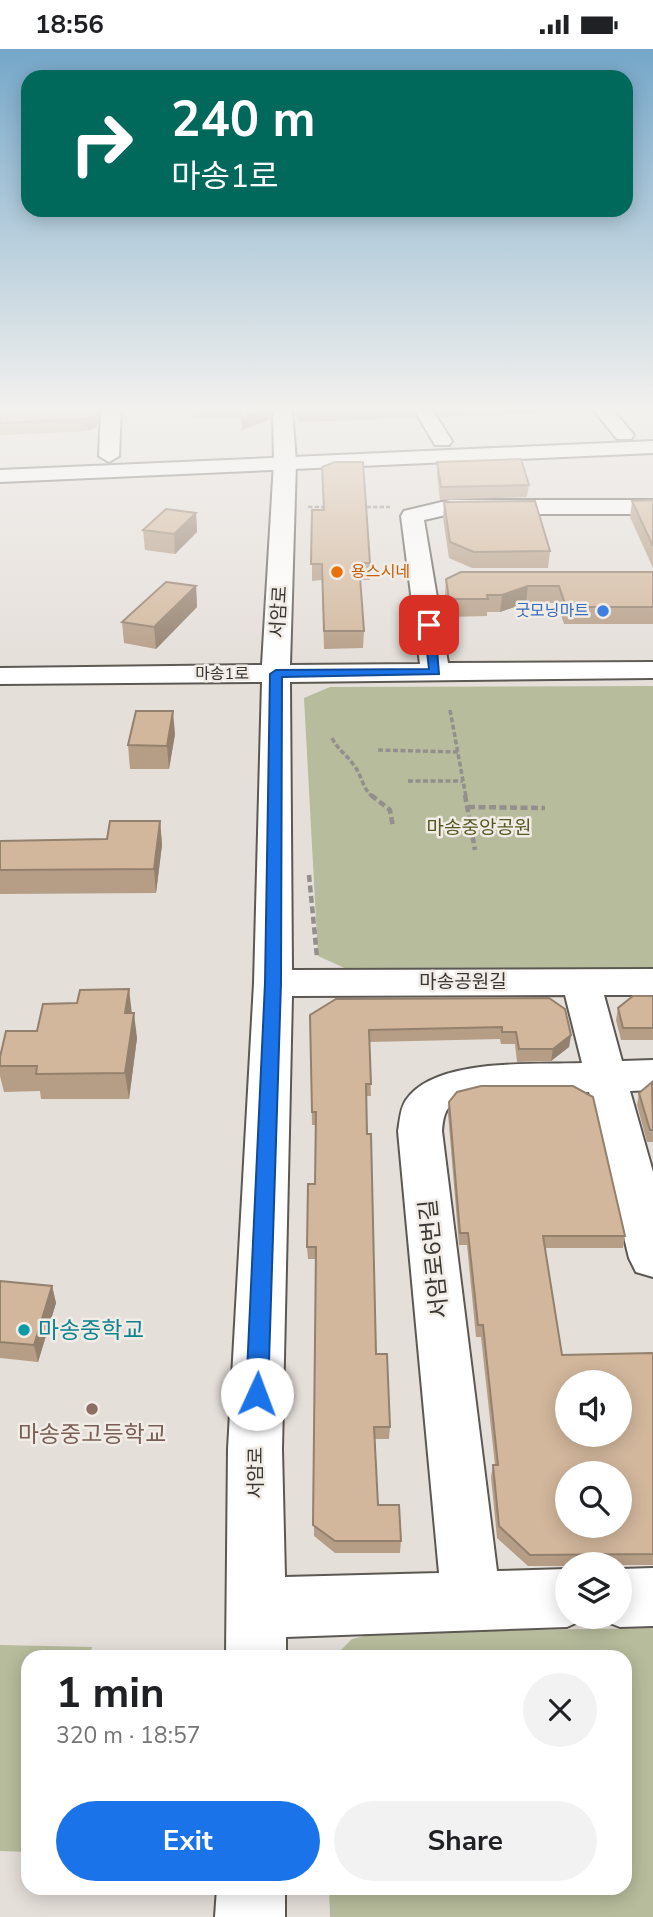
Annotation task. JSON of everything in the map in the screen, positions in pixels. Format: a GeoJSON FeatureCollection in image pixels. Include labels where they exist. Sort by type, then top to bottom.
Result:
{"type":"FeatureCollection","features":[{"type":"Feature","properties":{"kind":"street","name":"서암로"},"geometry":{"type":"LineString","coordinates":[[257,1633],[255,1449],[273,983],[276,674],[284,495]]}},
{"type":"Feature","properties":{"kind":"street"},"geometry":{"type":"LineString","coordinates":[[435,672],[424,579],[412,516],[450,507],[653,507]]}},
{"type":"Feature","properties":{"kind":"street"},"geometry":{"type":"LineString","coordinates":[[424,579],[450,579]]}},
{"type":"Feature","properties":{"kind":"street","name":"마송1로"},"geometry":{"type":"LineString","coordinates":[[2,682],[276,674],[653,670]]}},
{"type":"Feature","properties":{"kind":"street"},"geometry":{"type":"LineString","coordinates":[[581,982],[653,1258]]}},
{"type":"Feature","properties":{"kind":"street","name":"마송공원길"},"geometry":{"type":"LineString","coordinates":[[273,983],[653,982]]}},
{"type":"Feature","properties":{"kind":"street","name":"서암로6번길"},"geometry":{"type":"LineString","coordinates":[[471,1599],[420,1131],[423,1108],[441,1091],[476,1082],[653,1075]]}},
{"type":"Feature","properties":{"kind":"street"},"geometry":{"type":"LineString","coordinates":[[632,1598],[653,1597]]}},
{"type":"Feature","properties":{"kind":"street"},"geometry":{"type":"LineString","coordinates":[[257,1633],[471,1599],[555,1598]]}},
{"type":"Feature","properties":{"kind":"street"},"geometry":{"type":"LineString","coordinates":[[250,1917],[251,1895]]}},
{"type":"Feature","properties":{"kind":"path"},"geometry":{"type":"LineString","coordinates":[[284,507],[340,507]]}},
{"type":"Feature","properties":{"kind":"path"},"geometry":{"type":"LineString","coordinates":[[354,507],[450,507]]}},
{"type":"Feature","properties":{"kind":"path"},"geometry":{"type":"LineString","coordinates":[[450,710],[475,850]]}},
{"type":"Feature","properties":{"kind":"path"},"geometry":{"type":"LineString","coordinates":[[332,738],[338,750],[354,764],[368,793],[390,810],[393,827]]}},
{"type":"Feature","properties":{"kind":"path"},"geometry":{"type":"LineString","coordinates":[[378,750],[458,752]]}},
{"type":"Feature","properties":{"kind":"path"},"geometry":{"type":"LineString","coordinates":[[408,781],[463,781]]}},
{"type":"Feature","properties":{"kind":"path"},"geometry":{"type":"LineString","coordinates":[[468,807],[545,808]]}},
{"type":"Feature","properties":{"kind":"path"},"geometry":{"type":"LineString","coordinates":[[309,861],[319,960]]}},
{"type":"Feature","properties":{"kind":"green space","name":"마송중앙공원"},"geometry":{"type":"Polygon","coordinates":[[[653,686],[653,968],[351,971],[318,956],[304,698],[330,687],[653,686]]]}},
{"type":"Feature","properties":{"kind":"green space"},"geometry":{"type":"Polygon","coordinates":[[[653,1628],[653,1917],[330,1917],[329,1895],[632,1895],[632,1650],[341,1650],[352,1639],[382,1632],[653,1628]]]}},
{"type":"Feature","properties":{"kind":"green space"},"geometry":{"type":"Polygon","coordinates":[[[0,1645],[92,1647],[91,1650],[21,1650],[21,1852],[0,1851],[0,1645]]]}},
{"type":"Feature","properties":{"kind":"building"},"geometry":{"type":"Polygon","coordinates":[[[323,495],[365,495],[370,563],[359,563],[364,631],[324,631],[322,564],[311,564],[312,510],[324,510],[323,495]]]}},
{"type":"Feature","properties":{"kind":"building"},"geometry":{"type":"Polygon","coordinates":[[[653,500],[653,546],[632,501],[653,500]]]}},
{"type":"Feature","properties":{"kind":"building"},"geometry":{"type":"Polygon","coordinates":[[[535,501],[550,551],[474,552],[450,542],[444,502],[535,501]]]}},
{"type":"Feature","properties":{"kind":"building"},"geometry":{"type":"Polygon","coordinates":[[[166,509],[196,513],[174,534],[143,530],[166,509]]]}},
{"type":"Feature","properties":{"kind":"building"},"geometry":{"type":"Polygon","coordinates":[[[461,572],[653,572],[653,607],[566,607],[559,586],[528,586],[502,595],[487,595],[488,599],[449,599],[446,579],[461,572]]]}},
{"type":"Feature","properties":{"kind":"building"},"geometry":{"type":"Polygon","coordinates":[[[166,582],[196,586],[154,627],[122,622],[166,582]]]}},
{"type":"Feature","properties":{"kind":"building"},"geometry":{"type":"Polygon","coordinates":[[[136,711],[173,711],[167,746],[128,745],[136,711]]]}},
{"type":"Feature","properties":{"kind":"building"},"geometry":{"type":"Polygon","coordinates":[[[110,821],[160,821],[154,869],[0,870],[0,841],[107,839],[110,821]]]}},
{"type":"Feature","properties":{"kind":"building"},"geometry":{"type":"Polygon","coordinates":[[[129,989],[125,1013],[134,1013],[125,1073],[36,1074],[37,1066],[0,1066],[6,1031],[37,1031],[43,1004],[77,1003],[80,990],[129,989]]]}},
{"type":"Feature","properties":{"kind":"building"},"geometry":{"type":"Polygon","coordinates":[[[633,996],[653,996],[653,1028],[623,1028],[618,1008],[633,996]]]}},
{"type":"Feature","properties":{"kind":"building"},"geometry":{"type":"Polygon","coordinates":[[[549,998],[565,1009],[571,1035],[553,1049],[519,1049],[516,1032],[502,1032],[502,1027],[369,1030],[371,1084],[366,1084],[367,1134],[371,1134],[376,1354],[387,1354],[390,1427],[374,1427],[378,1505],[399,1505],[401,1541],[335,1541],[313,1525],[316,1247],[307,1247],[308,1184],[315,1184],[316,1112],[312,1112],[310,1015],[336,999],[549,998]]]}},
{"type":"Feature","properties":{"kind":"building"},"geometry":{"type":"Polygon","coordinates":[[[652,1082],[653,1130],[650,1130],[639,1093],[652,1082]]]}},
{"type":"Feature","properties":{"kind":"building"},"geometry":{"type":"Polygon","coordinates":[[[481,1086],[573,1086],[593,1097],[625,1236],[543,1236],[562,1355],[653,1353],[653,1554],[555,1552],[555,1555],[530,1555],[499,1526],[493,1465],[498,1465],[483,1325],[478,1325],[468,1233],[460,1233],[449,1102],[457,1092],[481,1086]]]}},
{"type":"Feature","properties":{"kind":"building","name":"마송중학교"},"geometry":{"type":"Polygon","coordinates":[[[0,1281],[52,1286],[34,1345],[0,1342],[0,1281]]]}},
{"type":"Feature","properties":{"kind":"place","name":"용스시네"},"geometry":{"type":"Point","coordinates":[337,572]}},
{"type":"Feature","properties":{"kind":"place","name":"굿모닝마트"},"geometry":{"type":"Point","coordinates":[603,611]}},
{"type":"Feature","properties":{"kind":"place","name":"마송중학교"},"geometry":{"type":"Point","coordinates":[24,1330]}},
{"type":"Feature","properties":{"kind":"place","name":"마송중고등학교"},"geometry":{"type":"Point","coordinates":[92,1409]}},
{"type":"Feature","properties":{"kind":"route"},"geometry":{"type":"LineString","coordinates":[[257,1394],[273,983],[276,674],[435,672],[429,625]]}}]}
